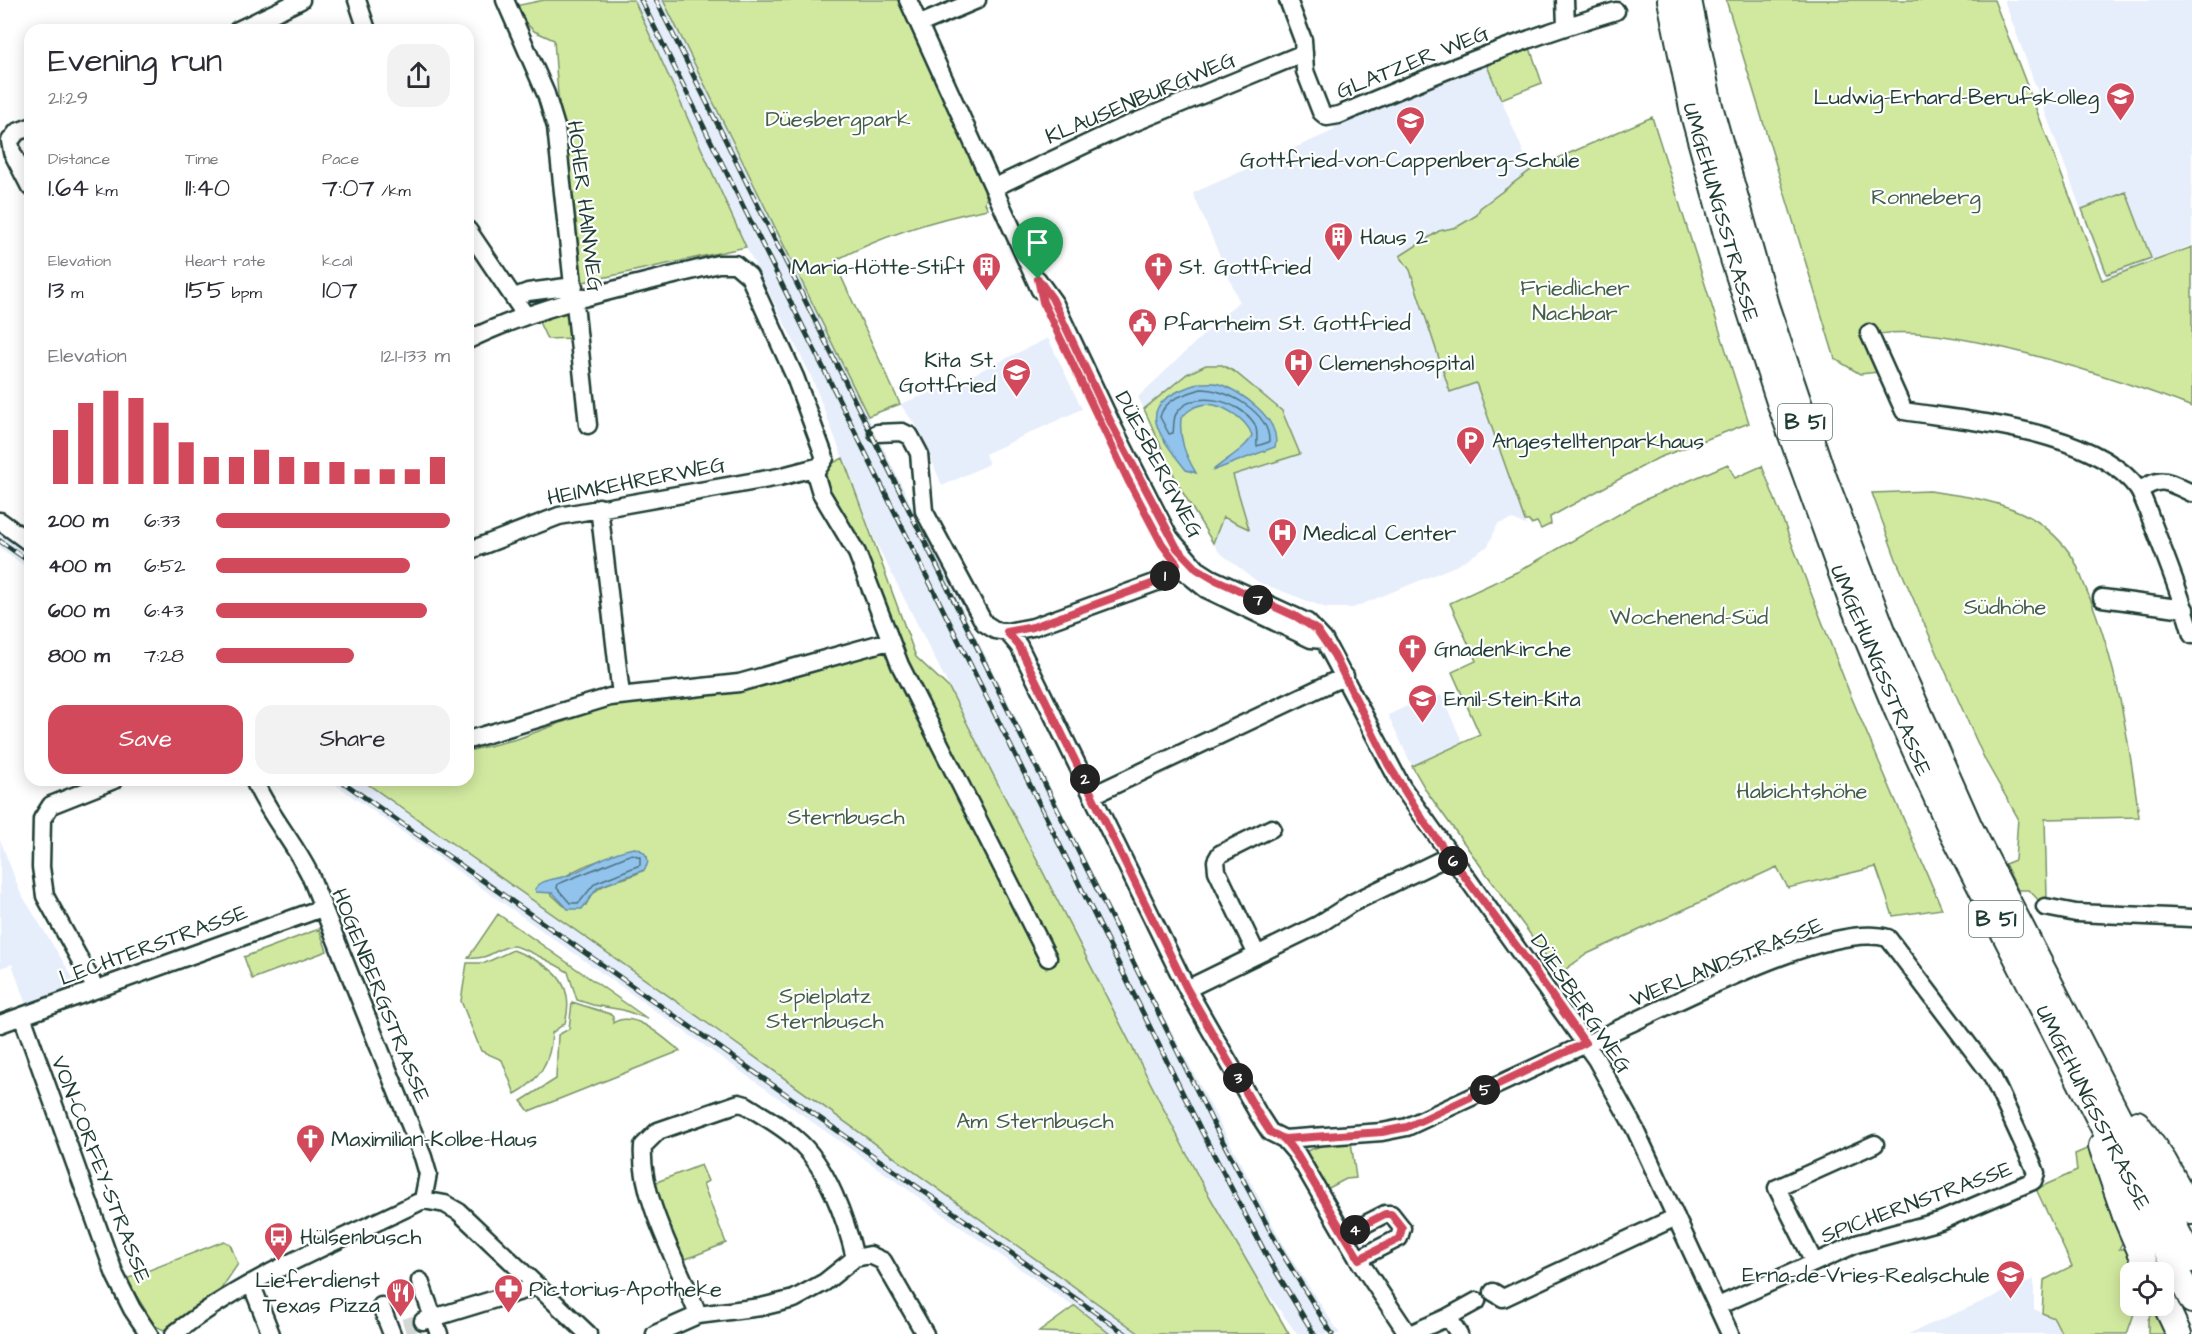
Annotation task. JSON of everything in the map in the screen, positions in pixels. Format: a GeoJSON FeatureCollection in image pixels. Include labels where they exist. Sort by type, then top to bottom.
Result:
{"type":"FeatureCollection","features":[{"type":"Feature","properties":{"kind":"highway","name":"UMGEHUNGSSTRASSE"},"geometry":{"type":"LineString","coordinates":[[1670,0],[1694,118],[1733,259],[1779,402],[1830,545],[1881,673],[1946,819],[2192,1260]]}},
{"type":"Feature","properties":{"kind":"highway","name":"UMGEHUNGSSTRASSE"},"geometry":{"type":"LineString","coordinates":[[1689,0],[1703,79],[1747,241],[1788,371],[1853,554],[1896,663],[1956,797],[2011,909],[2192,1301]]}},
{"type":"Feature","properties":{"kind":"highway"},"geometry":{"type":"LineString","coordinates":[[2083,1065],[2164,1161],[2192,1212]]}},
{"type":"Feature","properties":{"kind":"highway"},"geometry":{"type":"LineString","coordinates":[[2083,1065],[2124,1216],[2145,1262]]}},
{"type":"Feature","properties":{"kind":"highway"},"geometry":{"type":"LineString","coordinates":[[2171,1316],[2179,1334]]}},
{"type":"Feature","properties":{"kind":"street"},"geometry":{"type":"LineString","coordinates":[[251,24],[301,0]]}},
{"type":"Feature","properties":{"kind":"street"},"geometry":{"type":"LineString","coordinates":[[357,0],[365,24]]}},
{"type":"Feature","properties":{"kind":"street","name":"HOHER HAINWEG"},"geometry":{"type":"LineString","coordinates":[[506,0],[546,94],[556,127],[588,425]]}},
{"type":"Feature","properties":{"kind":"street","name":"DÜESBERGWEG"},"geometry":{"type":"LineString","coordinates":[[909,0],[1038,279],[1043,302],[1128,480],[1162,544],[1181,560],[1206,589],[1311,639],[1324,640],[1345,676],[1388,764],[1449,856],[1585,1043],[1635,1129],[1731,1334]]}},
{"type":"Feature","properties":{"kind":"street"},"geometry":{"type":"LineString","coordinates":[[920,24],[977,0]]}},
{"type":"Feature","properties":{"kind":"street"},"geometry":{"type":"LineString","coordinates":[[1288,0],[1303,40],[1304,53]]}},
{"type":"Feature","properties":{"kind":"street"},"geometry":{"type":"LineString","coordinates":[[1565,0],[1566,26]]}},
{"type":"Feature","properties":{"kind":"street","name":"GLATZER WEG"},"geometry":{"type":"LineString","coordinates":[[1304,53],[1305,71],[1321,112],[1327,117],[1339,115],[1451,67],[1566,26],[1616,11]]}},
{"type":"Feature","properties":{"kind":"street","name":"KLAUSENBURGWEG"},"geometry":{"type":"LineString","coordinates":[[995,187],[1116,130],[1304,53]]}},
{"type":"Feature","properties":{"kind":"street"},"geometry":{"type":"LineString","coordinates":[[24,129],[17,132],[9,141],[24,175]]}},
{"type":"Feature","properties":{"kind":"street"},"geometry":{"type":"LineString","coordinates":[[474,239],[526,316]]}},
{"type":"Feature","properties":{"kind":"street"},"geometry":{"type":"LineString","coordinates":[[515,297],[574,293],[726,263],[743,268],[762,301],[825,458],[817,467],[816,480],[821,493],[857,553],[889,641],[1048,958]]}},
{"type":"Feature","properties":{"kind":"street"},"geometry":{"type":"LineString","coordinates":[[474,338],[574,293]]}},
{"type":"Feature","properties":{"kind":"street"},"geometry":{"type":"LineString","coordinates":[[1869,333],[1904,411],[1984,423],[2060,441],[2094,455],[2125,475],[2139,491],[2185,609],[2192,635]]}},
{"type":"Feature","properties":{"kind":"street"},"geometry":{"type":"LineString","coordinates":[[877,433],[902,432],[915,443],[919,453],[924,511],[984,623],[995,630],[1007,632],[1033,627],[1157,582],[1181,560]]}},
{"type":"Feature","properties":{"kind":"street","name":"HEIMKEHRERWEG"},"geometry":{"type":"LineString","coordinates":[[474,549],[538,522],[599,507],[779,477],[817,467]]}},
{"type":"Feature","properties":{"kind":"street"},"geometry":{"type":"LineString","coordinates":[[2139,491],[2153,482],[2164,480],[2192,493]]}},
{"type":"Feature","properties":{"kind":"street"},"geometry":{"type":"LineString","coordinates":[[599,507],[621,695]]}},
{"type":"Feature","properties":{"kind":"street"},"geometry":{"type":"LineString","coordinates":[[0,521],[24,539]]}},
{"type":"Feature","properties":{"kind":"street"},"geometry":{"type":"LineString","coordinates":[[2102,598],[2185,609]]}},
{"type":"Feature","properties":{"kind":"street"},"geometry":{"type":"LineString","coordinates":[[1007,632],[1019,646],[1187,989],[1259,1115],[1270,1132],[1284,1139],[1297,1155],[1359,1259],[1409,1334],[1477,1301]]}},
{"type":"Feature","properties":{"kind":"street"},"geometry":{"type":"LineString","coordinates":[[474,738],[621,695],[739,683],[889,641]]}},
{"type":"Feature","properties":{"kind":"street"},"geometry":{"type":"LineString","coordinates":[[1093,795],[1345,676]]}},
{"type":"Feature","properties":{"kind":"street"},"geometry":{"type":"LineString","coordinates":[[96,989],[45,896],[41,867],[42,819],[51,805],[99,786]]}},
{"type":"Feature","properties":{"kind":"street","name":"HOGENBERGSTRASSE"},"geometry":{"type":"LineString","coordinates":[[257,786],[267,806],[299,853],[423,1157],[428,1174],[423,1200]]}},
{"type":"Feature","properties":{"kind":"street"},"geometry":{"type":"LineString","coordinates":[[1257,955],[1217,871],[1216,861],[1220,854],[1272,828]]}},
{"type":"Feature","properties":{"kind":"street"},"geometry":{"type":"LineString","coordinates":[[1187,989],[1318,925],[1352,903],[1449,856]]}},
{"type":"Feature","properties":{"kind":"street"},"geometry":{"type":"LineString","coordinates":[[2045,907],[2076,913],[2192,918]]}},
{"type":"Feature","properties":{"kind":"street","name":"LECHTERSTRASSE"},"geometry":{"type":"LineString","coordinates":[[0,1024],[322,908]]}},
{"type":"Feature","properties":{"kind":"street","name":"WERLANDSTRASSE"},"geometry":{"type":"LineString","coordinates":[[1284,1139],[1382,1132],[1407,1127],[1585,1043],[1791,954],[1838,939],[1875,934],[1888,938]]}},
{"type":"Feature","properties":{"kind":"street","name":"SPICHERNSTRASSE"},"geometry":{"type":"LineString","coordinates":[[1718,1306],[1856,1244],[1940,1221],[2033,1181],[2036,1173],[1992,1076],[1888,938]]}},
{"type":"Feature","properties":{"kind":"street","name":"VON-CORFEY-STRASSE"},"geometry":{"type":"LineString","coordinates":[[22,1016],[111,1266],[132,1309],[149,1334]]}},
{"type":"Feature","properties":{"kind":"street"},"geometry":{"type":"LineString","coordinates":[[698,1315],[660,1227],[642,1159],[643,1146],[658,1131],[730,1105],[746,1105],[795,1138],[806,1149],[840,1208],[855,1258]]}},
{"type":"Feature","properties":{"kind":"street","name":"SPICHERNSTRASSE"},"geometry":{"type":"LineString","coordinates":[[1814,1262],[1777,1188],[1875,1144]]}},
{"type":"Feature","properties":{"kind":"street"},"geometry":{"type":"LineString","coordinates":[[174,1334],[194,1318],[251,1283],[423,1200],[445,1204],[459,1212],[588,1334]]}},
{"type":"Feature","properties":{"kind":"street"},"geometry":{"type":"LineString","coordinates":[[1344,1235],[1385,1214],[1396,1217],[1402,1228],[1399,1239],[1359,1259]]}},
{"type":"Feature","properties":{"kind":"street"},"geometry":{"type":"LineString","coordinates":[[1493,1292],[1503,1298],[1676,1217]]}},
{"type":"Feature","properties":{"kind":"street"},"geometry":{"type":"LineString","coordinates":[[655,1334],[698,1315],[761,1307],[794,1299],[825,1282],[855,1258],[870,1255],[883,1261],[925,1334]]}},
{"type":"Feature","properties":{"kind":"street"},"geometry":{"type":"LineString","coordinates":[[420,1281],[432,1324],[538,1286]]}},
{"type":"Feature","properties":{"kind":"street"},"geometry":{"type":"LineString","coordinates":[[251,1283],[271,1334]]}},
{"type":"Feature","properties":{"kind":"street"},"geometry":{"type":"LineString","coordinates":[[381,1306],[395,1331]]}},
{"type":"Feature","properties":{"kind":"street"},"geometry":{"type":"LineString","coordinates":[[1448,1317],[1459,1334]]}},
{"type":"Feature","properties":{"kind":"shaded area"},"geometry":{"type":"Polygon","coordinates":[[[634,0],[663,0],[1148,986],[1290,1257],[1340,1334],[1297,1334],[1254,1275],[1200,1180],[875,541],[811,376],[746,247],[634,0]]]}},
{"type":"Feature","properties":{"kind":"shaded area","name":"Ludwig-Erhard-Berufskolleg"},"geometry":{"type":"Polygon","coordinates":[[[2004,0],[2192,0],[2192,245],[2106,278],[2004,0]]]}},
{"type":"Feature","properties":{"kind":"shaded area","name":"Clemenshospital"},"geometry":{"type":"Polygon","coordinates":[[[1485,61],[1531,170],[1480,208],[1478,215],[1457,227],[1439,231],[1402,262],[1410,270],[1450,391],[1476,383],[1527,526],[1513,519],[1498,524],[1488,546],[1458,565],[1353,608],[1326,608],[1258,582],[1219,552],[1191,510],[1138,397],[1239,301],[1193,193],[1335,130],[1333,124],[1485,61]]]}},
{"type":"Feature","properties":{"kind":"shaded area","name":"Kita St. Gottfried"},"geometry":{"type":"Polygon","coordinates":[[[1048,338],[1082,409],[985,454],[989,464],[942,486],[920,431],[900,404],[951,385],[1048,338]]]}},
{"type":"Feature","properties":{"kind":"shaded area"},"geometry":{"type":"Polygon","coordinates":[[[0,533],[24,550],[24,566],[0,548],[0,533]]]}},
{"type":"Feature","properties":{"kind":"shaded area","name":"Emil-Stein-Kita"},"geometry":{"type":"Polygon","coordinates":[[[1431,695],[1435,698],[1441,695],[1463,743],[1412,766],[1388,715],[1431,695]]]}},
{"type":"Feature","properties":{"kind":"shaded area"},"geometry":{"type":"Polygon","coordinates":[[[337,786],[371,786],[724,1035],[1140,1334],[1112,1334],[337,786]]]}},
{"type":"Feature","properties":{"kind":"shaded area"},"geometry":{"type":"Polygon","coordinates":[[[0,839],[20,892],[77,984],[73,988],[26,1005],[12,964],[0,968],[0,839]]]}},
{"type":"Feature","properties":{"kind":"shaded area","name":"Erna-de-Vries-Realschule"},"geometry":{"type":"Polygon","coordinates":[[[2034,1279],[2034,1309],[2054,1318],[2062,1334],[1908,1334],[2034,1279]]]}},
{"type":"Feature","properties":{"kind":"green space"},"geometry":{"type":"Polygon","coordinates":[[[544,0],[634,0],[746,247],[583,282],[558,95],[554,40],[534,31],[515,12],[515,6],[544,0]]]}},
{"type":"Feature","properties":{"kind":"green space","name":"Düesbergpark"},"geometry":{"type":"Polygon","coordinates":[[[663,0],[898,0],[988,192],[985,203],[988,209],[909,229],[834,261],[900,404],[868,416],[663,0]]]}},
{"type":"Feature","properties":{"kind":"green space","name":"Ronneberg"},"geometry":{"type":"Polygon","coordinates":[[[1726,0],[1994,0],[2102,280],[2192,247],[2192,407],[2122,382],[2028,354],[1935,335],[1896,333],[1867,337],[1878,372],[1860,374],[1835,359],[1726,0]]]}},
{"type":"Feature","properties":{"kind":"green space"},"geometry":{"type":"Polygon","coordinates":[[[1529,45],[1542,83],[1501,99],[1485,61],[1529,45]]]}},
{"type":"Feature","properties":{"kind":"green space","name":"Friedlicher Nachbar"},"geometry":{"type":"Polygon","coordinates":[[[1652,117],[1749,423],[1658,458],[1550,517],[1551,524],[1541,529],[1537,522],[1531,524],[1525,521],[1476,383],[1450,392],[1410,270],[1400,256],[1439,231],[1457,227],[1477,215],[1480,208],[1531,170],[1652,117]]]}},
{"type":"Feature","properties":{"kind":"green space"},"geometry":{"type":"Polygon","coordinates":[[[2126,192],[2151,258],[2107,274],[2082,209],[2126,192]]]}},
{"type":"Feature","properties":{"kind":"green space"},"geometry":{"type":"Polygon","coordinates":[[[570,312],[574,338],[547,339],[538,320],[570,312]]]}},
{"type":"Feature","properties":{"kind":"green space"},"geometry":{"type":"Polygon","coordinates":[[[1206,365],[1222,365],[1235,372],[1282,411],[1300,454],[1233,475],[1249,529],[1223,517],[1213,543],[1179,486],[1144,409],[1187,374],[1206,365]]]}},
{"type":"Feature","properties":{"kind":"green space","name":"Sternbusch"},"geometry":{"type":"Polygon","coordinates":[[[843,458],[916,657],[949,688],[1200,1180],[1289,1334],[1140,1334],[724,1035],[371,786],[474,786],[474,750],[517,739],[618,702],[888,647],[823,475],[829,465],[843,458]],[[639,849],[602,859],[577,869],[557,883],[550,893],[564,906],[586,905],[596,890],[644,870],[647,857],[639,849]]]}},
{"type":"Feature","properties":{"kind":"green space"},"geometry":{"type":"Polygon","coordinates":[[[1728,464],[1735,478],[1762,466],[1850,694],[1942,909],[1893,916],[1876,867],[1788,888],[1777,867],[1587,954],[1559,974],[1427,792],[1412,766],[1480,735],[1452,672],[1476,661],[1450,603],[1519,571],[1644,500],[1728,464]]]}},
{"type":"Feature","properties":{"kind":"green space","name":"Südhöhe"},"geometry":{"type":"Polygon","coordinates":[[[1930,491],[1981,499],[2006,506],[2030,517],[2054,535],[2069,552],[2077,566],[2097,618],[2114,674],[2126,731],[2139,817],[2045,819],[2047,897],[2041,903],[2029,890],[2018,890],[2005,864],[2015,860],[2018,818],[1985,760],[1896,559],[1872,493],[1930,491]]]}},
{"type":"Feature","properties":{"kind":"green space"},"geometry":{"type":"Polygon","coordinates":[[[498,914],[648,1019],[623,1010],[577,1000],[568,972],[523,949],[512,946],[488,956],[468,958],[498,914]]]}},
{"type":"Feature","properties":{"kind":"green space"},"geometry":{"type":"Polygon","coordinates":[[[319,929],[327,951],[252,979],[244,957],[319,929]]]}},
{"type":"Feature","properties":{"kind":"green space"},"geometry":{"type":"Polygon","coordinates":[[[513,950],[538,961],[557,976],[567,995],[568,1008],[565,1023],[552,1033],[549,1052],[542,1069],[531,1083],[515,1094],[502,1060],[481,1051],[461,1001],[467,963],[485,963],[513,950]]]}},
{"type":"Feature","properties":{"kind":"green space"},"geometry":{"type":"Polygon","coordinates":[[[572,1002],[610,1014],[613,1017],[613,1023],[621,1020],[639,1022],[680,1051],[529,1111],[521,1101],[556,1079],[558,1035],[569,1029],[572,1002]]]}},
{"type":"Feature","properties":{"kind":"green space"},"geometry":{"type":"Polygon","coordinates":[[[1332,1142],[1351,1142],[1356,1178],[1346,1179],[1323,1191],[1301,1153],[1332,1142]]]}},
{"type":"Feature","properties":{"kind":"green space"},"geometry":{"type":"Polygon","coordinates":[[[2091,1147],[2123,1241],[2119,1249],[2132,1249],[2138,1262],[2120,1262],[2120,1316],[2133,1316],[2127,1334],[2062,1334],[2054,1318],[2042,1313],[2044,1280],[2072,1266],[2036,1189],[2077,1171],[2075,1154],[2091,1147]]]}},
{"type":"Feature","properties":{"kind":"green space"},"geometry":{"type":"Polygon","coordinates":[[[701,1165],[708,1181],[703,1184],[726,1243],[681,1261],[654,1183],[701,1165]]]}},
{"type":"Feature","properties":{"kind":"green space"},"geometry":{"type":"Polygon","coordinates":[[[224,1241],[230,1244],[238,1264],[221,1289],[222,1292],[164,1330],[155,1326],[126,1279],[224,1241]]]}},
{"type":"Feature","properties":{"kind":"green space"},"geometry":{"type":"Polygon","coordinates":[[[1075,1306],[1110,1334],[1039,1332],[1075,1306]]]}},
{"type":"Feature","properties":{"kind":"green space"},"geometry":{"type":"Polygon","coordinates":[[[2150,1316],[2160,1316],[2169,1334],[2148,1334],[2150,1316]]]}},
{"type":"Feature","properties":{"kind":"water"},"geometry":{"type":"Polygon","coordinates":[[[1200,383],[1217,383],[1238,393],[1258,408],[1272,427],[1276,437],[1275,447],[1212,471],[1241,449],[1252,435],[1244,423],[1231,412],[1208,404],[1201,405],[1192,408],[1181,418],[1184,447],[1196,473],[1186,470],[1164,441],[1156,418],[1158,408],[1165,399],[1200,383]]]}},
{"type":"Feature","properties":{"kind":"water"},"geometry":{"type":"Polygon","coordinates":[[[635,848],[647,856],[648,863],[644,870],[598,887],[582,909],[568,909],[553,893],[536,892],[538,885],[546,881],[569,875],[610,855],[635,848]]]}},
{"type":"Feature","properties":{"kind":"tunnel"},"geometry":{"type":"LineString","coordinates":[[404,1327],[423,1321]]}},
{"type":"Feature","properties":{"kind":"railway"},"geometry":{"type":"LineString","coordinates":[[641,0],[1201,1130],[1269,1260],[1314,1334]]}},
{"type":"Feature","properties":{"kind":"railway"},"geometry":{"type":"LineString","coordinates":[[656,0],[1213,1123],[1282,1253],[1332,1334]]}},
{"type":"Feature","properties":{"kind":"railway"},"geometry":{"type":"LineString","coordinates":[[0,541],[24,558]]}},
{"type":"Feature","properties":{"kind":"railway"},"geometry":{"type":"LineString","coordinates":[[349,786],[1126,1334]]}},
{"type":"Feature","properties":{"kind":"place","name":"Ludwig-Erhard-Berufskolleg"},"geometry":{"type":"Point","coordinates":[2120,122]}},
{"type":"Feature","properties":{"kind":"place","name":"Gottfried-von-Cappenberg-Schule"},"geometry":{"type":"Point","coordinates":[1410,146]}},
{"type":"Feature","properties":{"kind":"place","name":"Haus 2"},"geometry":{"type":"Point","coordinates":[1339,262]}},
{"type":"Feature","properties":{"kind":"place","name":"Maria-Hötte-Stift"},"geometry":{"type":"Point","coordinates":[986,292]}},
{"type":"Feature","properties":{"kind":"place","name":"St. Gottfried"},"geometry":{"type":"Point","coordinates":[1158,292]}},
{"type":"Feature","properties":{"kind":"place","name":"Pfarrheim St. Gottfried"},"geometry":{"type":"Point","coordinates":[1143,348]}},
{"type":"Feature","properties":{"kind":"place","name":"Clemenshospital"},"geometry":{"type":"Point","coordinates":[1298,388]}},
{"type":"Feature","properties":{"kind":"place","name":"Kita St. Gottfried"},"geometry":{"type":"Point","coordinates":[1017,398]}},
{"type":"Feature","properties":{"kind":"place","name":"Angestelltenparkhaus"},"geometry":{"type":"Point","coordinates":[1471,466]}},
{"type":"Feature","properties":{"kind":"place","name":"Medical Center"},"geometry":{"type":"Point","coordinates":[1282,558]}},
{"type":"Feature","properties":{"kind":"place","name":"Gnadenkirche"},"geometry":{"type":"Point","coordinates":[1413,674]}},
{"type":"Feature","properties":{"kind":"place","name":"Emil-Stein-Kita"},"geometry":{"type":"Point","coordinates":[1423,724]}},
{"type":"Feature","properties":{"kind":"place","name":"Maximilian-Kolbe-Haus"},"geometry":{"type":"Point","coordinates":[310,1164]}},
{"type":"Feature","properties":{"kind":"place","name":"Hülsenbusch"},"geometry":{"type":"Point","coordinates":[279,1262]}},
{"type":"Feature","properties":{"kind":"place","name":"Erna-de-Vries-Realschule"},"geometry":{"type":"Point","coordinates":[2011,1300]}},
{"type":"Feature","properties":{"kind":"place","name":"Pictorius-Apotheke"},"geometry":{"type":"Point","coordinates":[508,1314]}},
{"type":"Feature","properties":{"kind":"place","name":"Lieferdienst Texas Pizza"},"geometry":{"type":"Point","coordinates":[401,1318]}},
{"type":"Feature","properties":{"kind":"route"},"geometry":{"type":"LineString","coordinates":[[1038,279],[1043,302],[1128,480],[1162,544],[1177,564],[1157,582],[1033,627],[1007,632],[1019,646],[1128,864],[1187,989],[1259,1115],[1270,1132],[1284,1139],[1297,1155],[1344,1235],[1359,1259],[1399,1239],[1402,1228],[1396,1217],[1385,1214],[1344,1235],[1320,1195],[1297,1155],[1284,1139],[1382,1132],[1407,1127],[1585,1043],[1425,823],[1388,764],[1334,655],[1317,630],[1307,622],[1232,589],[1197,569],[1169,537],[1113,427],[1052,298],[1038,279]]}},
{"type":"Feature","properties":{"kind":"park label","name":"Wochenend-Süd"},"geometry":{"type":"Point","coordinates":[1689,616]}},
{"type":"Feature","properties":{"kind":"park label","name":"Habichtshöhe"},"geometry":{"type":"Point","coordinates":[1802,790]}},
{"type":"Feature","properties":{"kind":"park label","name":"Spielplatz Sternbusch"},"geometry":{"type":"Point","coordinates":[825,1008]}},
{"type":"Feature","properties":{"kind":"park label","name":"Am Sternbusch"},"geometry":{"type":"Point","coordinates":[1035,1120]}}]}
